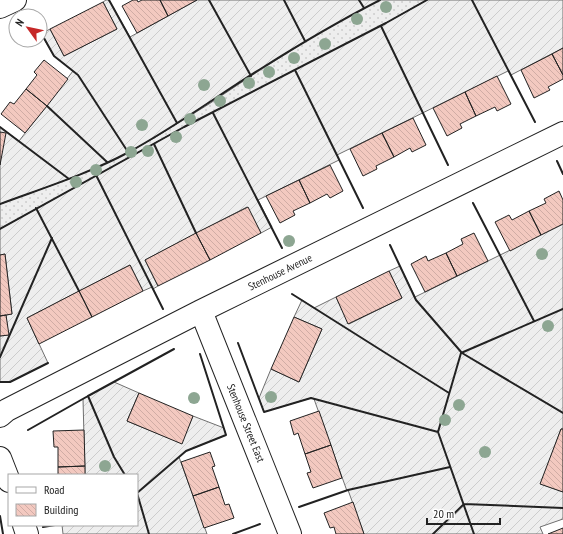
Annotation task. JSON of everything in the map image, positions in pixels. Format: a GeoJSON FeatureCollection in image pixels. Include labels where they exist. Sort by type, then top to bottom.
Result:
{"type":"FeatureCollection","features":[{"type":"Feature","properties":{"kind":"street"},"geometry":{"type":"LineString","coordinates":[[0,7],[15,0]]}},
{"type":"Feature","properties":{"kind":"street","name":"Stenhouse Avenue"},"geometry":{"type":"LineString","coordinates":[[0,416],[7,410],[201,311],[563,133]]}},
{"type":"Feature","properties":{"kind":"street","name":"Stenhouse Street East"},"geometry":{"type":"LineString","coordinates":[[201,311],[290,534]]}},
{"type":"Feature","properties":{"kind":"street"},"geometry":{"type":"LineString","coordinates":[[0,458],[8,478]]}},
{"type":"Feature","properties":{"kind":"shaded area"},"geometry":{"type":"Polygon","coordinates":[[[109,0],[130,37],[197,0],[380,0],[291,50],[129,152],[82,174],[0,204],[0,127],[19,141],[73,71],[54,56],[48,46],[48,30],[50,29],[64,56],[117,29],[103,2],[109,0]]]}},
{"type":"Feature","properties":{"kind":"shaded area"},"geometry":{"type":"Polygon","coordinates":[[[380,0],[427,0],[386,23],[184,127],[0,229],[0,204],[76,176],[119,157],[154,138],[209,104],[328,27],[380,0]]]}},
{"type":"Feature","properties":{"kind":"shaded area"},"geometry":{"type":"Polygon","coordinates":[[[427,0],[563,0],[563,48],[511,75],[508,71],[337,155],[339,160],[258,200],[272,227],[261,233],[247,207],[145,260],[158,286],[153,289],[152,287],[143,291],[130,265],[27,318],[48,363],[10,382],[0,382],[0,336],[8,335],[6,315],[12,314],[5,254],[0,255],[0,229],[184,127],[386,23],[427,0]]]}},
{"type":"Feature","properties":{"kind":"shaded area"},"geometry":{"type":"Polygon","coordinates":[[[563,224],[563,429],[561,429],[541,484],[563,492],[563,519],[540,527],[543,534],[364,534],[314,399],[311,398],[264,412],[259,398],[271,369],[299,382],[322,329],[294,317],[302,300],[314,308],[336,297],[349,324],[402,298],[389,271],[400,266],[415,297],[563,224]]]}},
{"type":"Feature","properties":{"kind":"shaded area"},"geometry":{"type":"Polygon","coordinates":[[[114,382],[139,393],[127,421],[181,443],[193,416],[224,428],[226,435],[186,451],[179,457],[207,534],[63,534],[62,526],[138,526],[138,474],[85,474],[83,399],[114,382]]]}},
{"type":"Feature","properties":{"kind":"building"},"geometry":{"type":"Polygon","coordinates":[[[133,0],[137,0],[138,2],[142,0],[160,0],[168,16],[137,33],[122,6],[133,0]]]}},
{"type":"Feature","properties":{"kind":"building"},"geometry":{"type":"Polygon","coordinates":[[[160,0],[197,0],[168,16],[160,0]]]}},
{"type":"Feature","properties":{"kind":"building"},"geometry":{"type":"Polygon","coordinates":[[[103,2],[117,29],[64,56],[50,29],[103,2]]]}},
{"type":"Feature","properties":{"kind":"building"},"geometry":{"type":"Polygon","coordinates":[[[563,48],[563,75],[552,54],[563,48]]]}},
{"type":"Feature","properties":{"kind":"building"},"geometry":{"type":"Polygon","coordinates":[[[552,54],[563,75],[563,79],[548,87],[550,90],[534,98],[521,70],[552,54]]]}},
{"type":"Feature","properties":{"kind":"building"},"geometry":{"type":"Polygon","coordinates":[[[44,60],[68,79],[47,106],[26,89],[37,75],[34,72],[44,60]]]}},
{"type":"Feature","properties":{"kind":"building"},"geometry":{"type":"Polygon","coordinates":[[[497,76],[511,104],[497,111],[495,107],[476,116],[465,92],[497,76]]]}},
{"type":"Feature","properties":{"kind":"building"},"geometry":{"type":"Polygon","coordinates":[[[26,89],[47,106],[25,133],[1,114],[10,102],[14,104],[26,89]]]}},
{"type":"Feature","properties":{"kind":"building"},"geometry":{"type":"Polygon","coordinates":[[[465,92],[476,116],[460,124],[462,128],[447,136],[433,108],[465,92]]]}},
{"type":"Feature","properties":{"kind":"building"},"geometry":{"type":"Polygon","coordinates":[[[413,118],[426,145],[412,152],[410,148],[394,157],[382,133],[413,118]]]}},
{"type":"Feature","properties":{"kind":"building"},"geometry":{"type":"Polygon","coordinates":[[[0,132],[6,133],[0,165],[0,132]]]}},
{"type":"Feature","properties":{"kind":"building"},"geometry":{"type":"Polygon","coordinates":[[[382,133],[394,157],[376,166],[377,169],[363,176],[350,149],[382,133]]]}},
{"type":"Feature","properties":{"kind":"building"},"geometry":{"type":"Polygon","coordinates":[[[330,165],[343,191],[330,198],[327,194],[310,203],[299,180],[330,165]]]}},
{"type":"Feature","properties":{"kind":"building"},"geometry":{"type":"Polygon","coordinates":[[[299,180],[310,203],[293,211],[295,215],[280,223],[266,196],[299,180]]]}},
{"type":"Feature","properties":{"kind":"building"},"geometry":{"type":"Polygon","coordinates":[[[559,191],[563,200],[563,224],[541,235],[529,211],[546,203],[544,199],[559,191]]]}},
{"type":"Feature","properties":{"kind":"building"},"geometry":{"type":"Polygon","coordinates":[[[248,207],[261,233],[210,260],[196,233],[248,207]]]}},
{"type":"Feature","properties":{"kind":"building"},"geometry":{"type":"Polygon","coordinates":[[[529,211],[541,235],[510,251],[495,222],[509,215],[512,220],[529,211]]]}},
{"type":"Feature","properties":{"kind":"building"},"geometry":{"type":"Polygon","coordinates":[[[196,233],[210,260],[158,286],[145,260],[196,233]]]}},
{"type":"Feature","properties":{"kind":"building"},"geometry":{"type":"Polygon","coordinates":[[[474,233],[488,261],[457,276],[446,253],[463,244],[461,239],[474,233]]]}},
{"type":"Feature","properties":{"kind":"building"},"geometry":{"type":"Polygon","coordinates":[[[446,253],[457,276],[425,292],[411,264],[426,256],[428,261],[446,253]]]}},
{"type":"Feature","properties":{"kind":"building"},"geometry":{"type":"Polygon","coordinates":[[[5,254],[12,314],[0,316],[0,255],[5,254]]]}},
{"type":"Feature","properties":{"kind":"building"},"geometry":{"type":"Polygon","coordinates":[[[130,265],[143,291],[92,317],[79,291],[130,265]]]}},
{"type":"Feature","properties":{"kind":"building"},"geometry":{"type":"Polygon","coordinates":[[[389,271],[402,298],[348,324],[336,297],[389,271]]]}},
{"type":"Feature","properties":{"kind":"building"},"geometry":{"type":"Polygon","coordinates":[[[79,291],[92,317],[39,344],[27,318],[79,291]]]}},
{"type":"Feature","properties":{"kind":"building"},"geometry":{"type":"Polygon","coordinates":[[[6,315],[9,335],[0,336],[0,316],[6,315]]]}},
{"type":"Feature","properties":{"kind":"building"},"geometry":{"type":"Polygon","coordinates":[[[294,317],[322,329],[299,382],[271,369],[294,317]]]}},
{"type":"Feature","properties":{"kind":"building"},"geometry":{"type":"Polygon","coordinates":[[[139,393],[193,416],[182,444],[127,421],[139,393]]]}},
{"type":"Feature","properties":{"kind":"building"},"geometry":{"type":"Polygon","coordinates":[[[319,411],[331,445],[305,454],[298,433],[294,435],[290,421],[319,411]]]}},
{"type":"Feature","properties":{"kind":"building"},"geometry":{"type":"Polygon","coordinates":[[[561,429],[563,429],[563,492],[540,484],[561,429]]]}},
{"type":"Feature","properties":{"kind":"building"},"geometry":{"type":"Polygon","coordinates":[[[84,430],[85,466],[58,467],[58,447],[54,447],[53,431],[84,430]]]}},
{"type":"Feature","properties":{"kind":"building"},"geometry":{"type":"Polygon","coordinates":[[[331,445],[342,478],[313,488],[307,473],[311,472],[305,454],[331,445]]]}},
{"type":"Feature","properties":{"kind":"building"},"geometry":{"type":"Polygon","coordinates":[[[210,452],[215,466],[212,467],[219,487],[193,496],[181,462],[210,452]]]}},
{"type":"Feature","properties":{"kind":"building"},"geometry":{"type":"Polygon","coordinates":[[[85,466],[85,474],[58,474],[58,467],[85,466]]]}},
{"type":"Feature","properties":{"kind":"building"},"geometry":{"type":"Polygon","coordinates":[[[219,487],[225,505],[229,504],[234,518],[204,528],[193,496],[219,487]]]}},
{"type":"Feature","properties":{"kind":"building"},"geometry":{"type":"Polygon","coordinates":[[[353,502],[364,534],[336,534],[334,527],[330,528],[324,513],[353,502]]]}},
{"type":"Feature","properties":{"kind":"building"},"geometry":{"type":"Polygon","coordinates":[[[563,528],[563,534],[548,534],[563,528]]]}},
{"type":"Feature","properties":{"kind":"wall"},"geometry":{"type":"LineString","coordinates":[[109,0],[177,123]]}},
{"type":"Feature","properties":{"kind":"wall"},"geometry":{"type":"LineString","coordinates":[[209,0],[251,76]]}},
{"type":"Feature","properties":{"kind":"wall"},"geometry":{"type":"LineString","coordinates":[[284,0],[305,41]]}},
{"type":"Feature","properties":{"kind":"wall"},"geometry":{"type":"LineString","coordinates":[[359,0],[364,8]]}},
{"type":"Feature","properties":{"kind":"wall"},"geometry":{"type":"LineString","coordinates":[[0,204],[82,174],[129,152],[291,50],[380,0]]}},
{"type":"Feature","properties":{"kind":"wall"},"geometry":{"type":"LineString","coordinates":[[0,229],[184,127],[386,23],[427,0]]}},
{"type":"Feature","properties":{"kind":"wall"},"geometry":{"type":"LineString","coordinates":[[472,0],[535,122]]}},
{"type":"Feature","properties":{"kind":"wall"},"geometry":{"type":"LineString","coordinates":[[381,26],[448,165]]}},
{"type":"Feature","properties":{"kind":"wall"},"geometry":{"type":"LineString","coordinates":[[48,45],[54,56],[78,75],[128,152]]}},
{"type":"Feature","properties":{"kind":"wall"},"geometry":{"type":"LineString","coordinates":[[295,70],[363,208]]}},
{"type":"Feature","properties":{"kind":"wall"},"geometry":{"type":"LineString","coordinates":[[47,106],[107,162]]}},
{"type":"Feature","properties":{"kind":"wall"},"geometry":{"type":"LineString","coordinates":[[213,113],[282,248]]}},
{"type":"Feature","properties":{"kind":"wall"},"geometry":{"type":"LineString","coordinates":[[0,127],[69,179]]}},
{"type":"Feature","properties":{"kind":"wall"},"geometry":{"type":"LineString","coordinates":[[154,144],[196,233]]}},
{"type":"Feature","properties":{"kind":"wall"},"geometry":{"type":"LineString","coordinates":[[557,161],[563,174]]}},
{"type":"Feature","properties":{"kind":"wall"},"geometry":{"type":"LineString","coordinates":[[96,175],[163,309]]}},
{"type":"Feature","properties":{"kind":"wall"},"geometry":{"type":"LineString","coordinates":[[473,203],[534,321]]}},
{"type":"Feature","properties":{"kind":"wall"},"geometry":{"type":"LineString","coordinates":[[36,208],[79,291]]}},
{"type":"Feature","properties":{"kind":"wall"},"geometry":{"type":"LineString","coordinates":[[0,357],[52,238]]}},
{"type":"Feature","properties":{"kind":"wall"},"geometry":{"type":"LineString","coordinates":[[390,245],[416,300],[462,353],[563,413]]}},
{"type":"Feature","properties":{"kind":"wall"},"geometry":{"type":"LineString","coordinates":[[292,294],[449,393]]}},
{"type":"Feature","properties":{"kind":"wall"},"geometry":{"type":"LineString","coordinates":[[474,534],[438,432],[461,353],[563,309]]}},
{"type":"Feature","properties":{"kind":"wall"},"geometry":{"type":"LineString","coordinates":[[238,343],[264,412],[311,398],[438,432]]}},
{"type":"Feature","properties":{"kind":"wall"},"geometry":{"type":"LineString","coordinates":[[88,396],[174,349]]}},
{"type":"Feature","properties":{"kind":"wall"},"geometry":{"type":"LineString","coordinates":[[138,492],[186,451],[226,435],[200,354]]}},
{"type":"Feature","properties":{"kind":"wall"},"geometry":{"type":"LineString","coordinates":[[0,382],[10,382],[48,363]]}},
{"type":"Feature","properties":{"kind":"wall"},"geometry":{"type":"LineString","coordinates":[[28,430],[88,396],[114,457],[124,474]]}},
{"type":"Feature","properties":{"kind":"wall"},"geometry":{"type":"LineString","coordinates":[[299,507],[348,490],[450,467]]}},
{"type":"Feature","properties":{"kind":"wall"},"geometry":{"type":"LineString","coordinates":[[138,496],[149,534]]}},
{"type":"Feature","properties":{"kind":"wall"},"geometry":{"type":"LineString","coordinates":[[433,534],[464,504],[563,508]]}},
{"type":"Feature","properties":{"kind":"wall"},"geometry":{"type":"LineString","coordinates":[[0,516],[3,534]]}},
{"type":"Feature","properties":{"kind":"wall"},"geometry":{"type":"LineString","coordinates":[[233,534],[260,524]]}},
{"type":"Feature","properties":{"kind":"wall"},"geometry":{"type":"LineString","coordinates":[[43,527],[49,526]]}}]}
